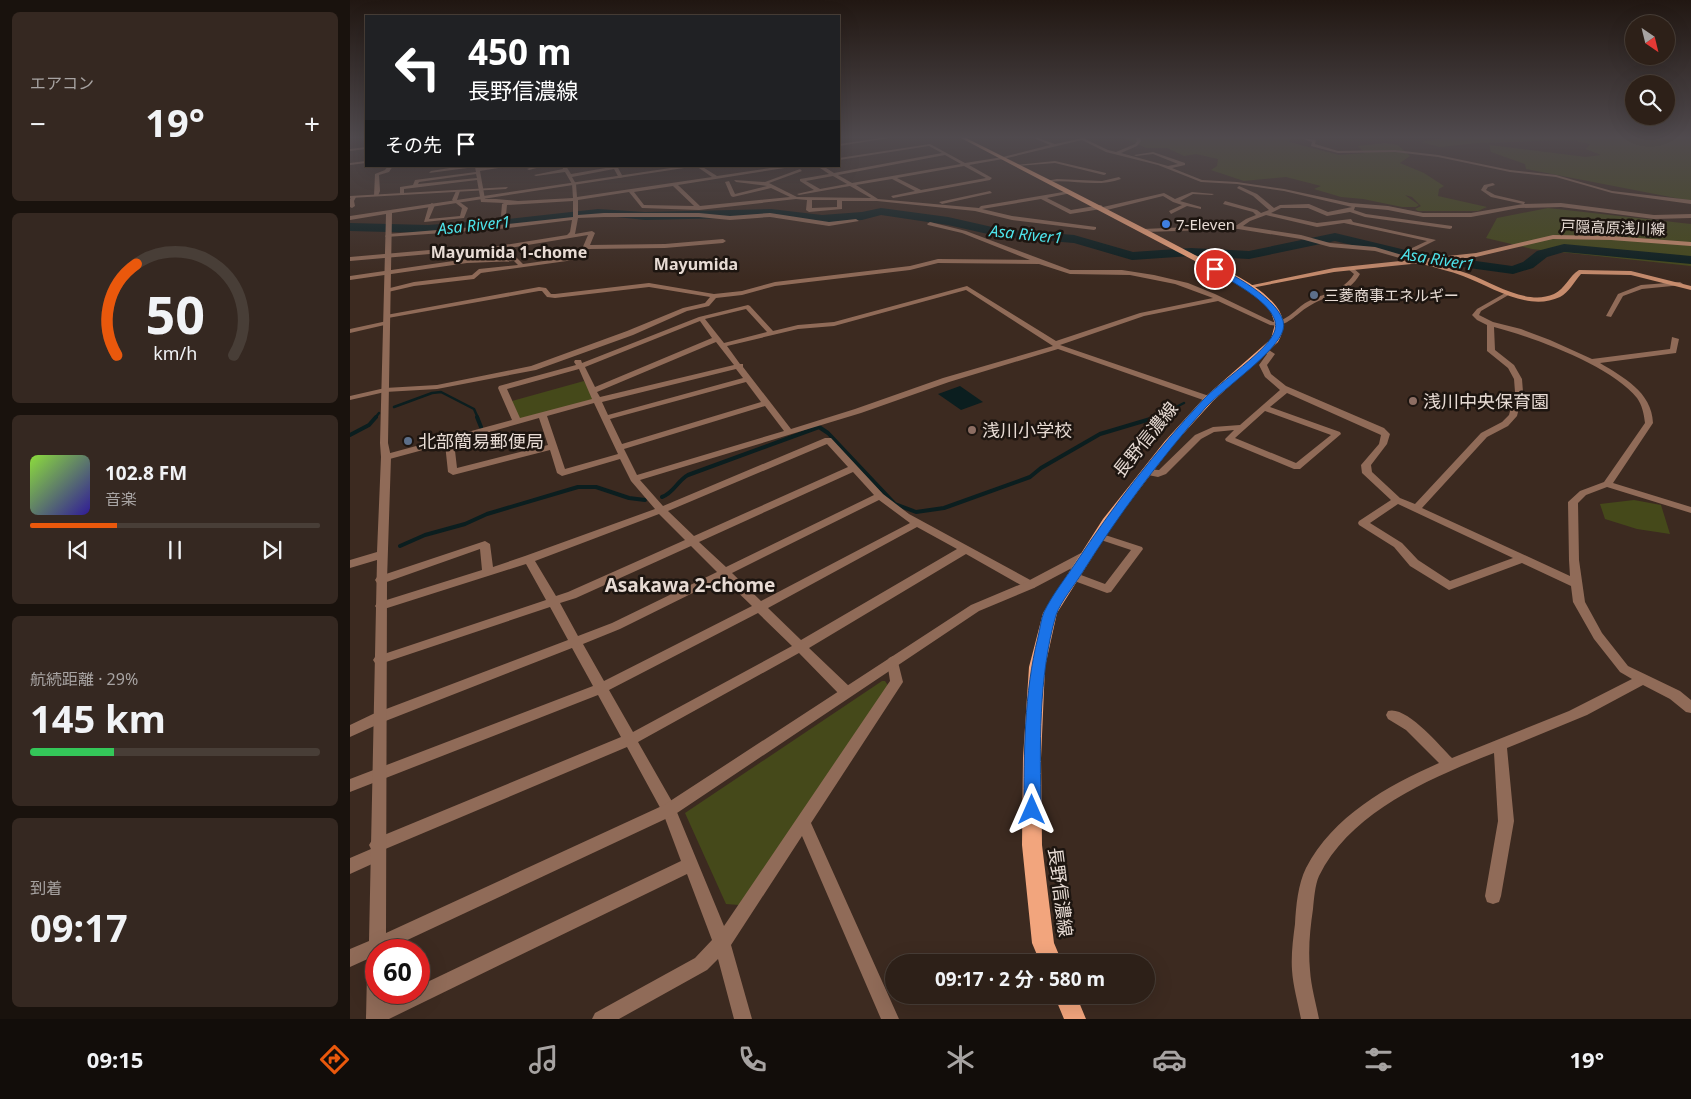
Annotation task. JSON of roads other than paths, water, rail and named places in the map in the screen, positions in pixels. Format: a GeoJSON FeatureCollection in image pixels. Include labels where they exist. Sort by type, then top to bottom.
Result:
{"type":"FeatureCollection","features":[{"type":"Feature","properties":{"kind":"main road"},"geometry":{"type":"LineString","coordinates":[[1057,186],[1145,230],[1246,287],[1271,306],[1276,313],[1279,325]]}},
{"type":"Feature","properties":{"kind":"main road","name":"戸隠高原浅川線"},"geometry":{"type":"LineString","coordinates":[[1246,287],[1350,268],[1476,255],[1553,237],[1691,244]]}},
{"type":"Feature","properties":{"kind":"main road","name":"戸隠高原浅川線"},"geometry":{"type":"LineString","coordinates":[[1420,261],[1467,275],[1509,293],[1530,298],[1556,296],[1566,290],[1579,272],[1596,271],[1646,275],[1691,288]]}},
{"type":"Feature","properties":{"kind":"main road","name":"長野信濃線"},"geometry":{"type":"LineString","coordinates":[[1048,954],[1043,943],[1032,845],[1032,758],[1037,667],[1050,612],[1099,536],[1169,443],[1208,399],[1266,350],[1280,330],[1279,325]]}},
{"type":"Feature","properties":{"kind":"main road"},"geometry":{"type":"LineString","coordinates":[[1069,1004],[1075,1019]]}},
{"type":"Feature","properties":{"kind":"street"},"geometry":{"type":"LineString","coordinates":[[376,195],[378,186]]}},
{"type":"Feature","properties":{"kind":"street"},"geometry":{"type":"LineString","coordinates":[[402,194],[402,188],[419,186]]}},
{"type":"Feature","properties":{"kind":"street"},"geometry":{"type":"LineString","coordinates":[[479,186],[483,201],[518,203]]}},
{"type":"Feature","properties":{"kind":"street"},"geometry":{"type":"LineString","coordinates":[[350,218],[564,186]]}},
{"type":"Feature","properties":{"kind":"street"},"geometry":{"type":"LineString","coordinates":[[570,236],[573,233],[575,216],[574,186]]}},
{"type":"Feature","properties":{"kind":"street"},"geometry":{"type":"LineString","coordinates":[[503,215],[505,204],[575,199],[671,186]]}},
{"type":"Feature","properties":{"kind":"street"},"geometry":{"type":"LineString","coordinates":[[676,186],[698,208]]}},
{"type":"Feature","properties":{"kind":"street"},"geometry":{"type":"LineString","coordinates":[[729,186],[733,196],[773,186],[794,197],[934,204],[975,209],[1012,218],[1094,228]]}},
{"type":"Feature","properties":{"kind":"street"},"geometry":{"type":"LineString","coordinates":[[811,186],[818,190]]}},
{"type":"Feature","properties":{"kind":"street"},"geometry":{"type":"LineString","coordinates":[[631,191],[642,206],[698,208],[794,197],[843,186]]}},
{"type":"Feature","properties":{"kind":"street"},"geometry":{"type":"LineString","coordinates":[[854,186],[877,200],[956,186]]}},
{"type":"Feature","properties":{"kind":"street"},"geometry":{"type":"LineString","coordinates":[[908,186],[920,192]]}},
{"type":"Feature","properties":{"kind":"street"},"geometry":{"type":"LineString","coordinates":[[976,186],[998,195]]}},
{"type":"Feature","properties":{"kind":"street"},"geometry":{"type":"LineString","coordinates":[[1234,186],[1249,192],[1273,210]]}},
{"type":"Feature","properties":{"kind":"street"},"geometry":{"type":"LineString","coordinates":[[1247,186],[1295,192],[1357,206],[1388,208],[1422,215],[1452,216],[1534,205],[1571,205],[1654,217],[1691,216]]}},
{"type":"Feature","properties":{"kind":"street"},"geometry":{"type":"LineString","coordinates":[[1488,186],[1483,190],[1493,196],[1534,205]]}},
{"type":"Feature","properties":{"kind":"street"},"geometry":{"type":"LineString","coordinates":[[1589,186],[1612,192],[1691,202]]}},
{"type":"Feature","properties":{"kind":"street"},"geometry":{"type":"LineString","coordinates":[[351,207],[352,197],[528,187],[534,190]]}},
{"type":"Feature","properties":{"kind":"street"},"geometry":{"type":"LineString","coordinates":[[455,202],[458,191]]}},
{"type":"Feature","properties":{"kind":"street"},"geometry":{"type":"LineString","coordinates":[[934,204],[990,192]]}},
{"type":"Feature","properties":{"kind":"street"},"geometry":{"type":"LineString","coordinates":[[975,209],[1069,192]]}},
{"type":"Feature","properties":{"kind":"street"},"geometry":{"type":"LineString","coordinates":[[1175,201],[1192,193],[1212,194]]}},
{"type":"Feature","properties":{"kind":"street"},"geometry":{"type":"LineString","coordinates":[[1042,197],[1070,212],[1102,208],[1164,194],[1175,201],[1199,208]]}},
{"type":"Feature","properties":{"kind":"street"},"geometry":{"type":"LineString","coordinates":[[810,198],[809,210],[840,208],[840,199]]}},
{"type":"Feature","properties":{"kind":"street"},"geometry":{"type":"LineString","coordinates":[[1004,199],[1012,202]]}},
{"type":"Feature","properties":{"kind":"street"},"geometry":{"type":"LineString","coordinates":[[432,206],[426,222],[462,217],[465,208],[455,202]]}},
{"type":"Feature","properties":{"kind":"street"},"geometry":{"type":"LineString","coordinates":[[1225,203],[1263,214],[1317,225],[1345,222],[1366,217],[1450,228]]}},
{"type":"Feature","properties":{"kind":"street"},"geometry":{"type":"LineString","coordinates":[[1171,212],[1188,204]]}},
{"type":"Feature","properties":{"kind":"street"},"geometry":{"type":"LineString","coordinates":[[1228,210],[1238,206]]}},
{"type":"Feature","properties":{"kind":"street"},"geometry":{"type":"LineString","coordinates":[[1238,227],[1248,220],[1280,207],[1309,206],[1327,214],[1350,210],[1357,206]]}},
{"type":"Feature","properties":{"kind":"street"},"geometry":{"type":"LineString","coordinates":[[1350,210],[1391,224]]}},
{"type":"Feature","properties":{"kind":"street"},"geometry":{"type":"LineString","coordinates":[[377,939],[380,555],[386,457],[384,443],[389,212]]}},
{"type":"Feature","properties":{"kind":"street"},"geometry":{"type":"LineString","coordinates":[[388,232],[499,227],[575,216],[604,215],[646,217],[699,215],[730,218],[770,216],[829,224],[856,221]]}},
{"type":"Feature","properties":{"kind":"street"},"geometry":{"type":"LineString","coordinates":[[1345,222],[1433,240],[1414,249]]}},
{"type":"Feature","properties":{"kind":"street"},"geometry":{"type":"LineString","coordinates":[[930,224],[985,238],[1018,254],[1069,272],[1109,270],[1149,276],[1195,288],[1267,322],[1279,325],[1286,323],[1308,305],[1344,289],[1353,282],[1357,274],[1350,268]]}},
{"type":"Feature","properties":{"kind":"street"},"geometry":{"type":"LineString","coordinates":[[1145,230],[1238,227],[1305,238],[1321,243],[1376,249],[1420,261]]}},
{"type":"Feature","properties":{"kind":"street"},"geometry":{"type":"LineString","coordinates":[[350,259],[492,249],[592,233],[581,257],[479,271],[474,277],[414,284],[388,290]]}},
{"type":"Feature","properties":{"kind":"street"},"geometry":{"type":"LineString","coordinates":[[586,247],[666,246],[722,241]]}},
{"type":"Feature","properties":{"kind":"street"},"geometry":{"type":"LineString","coordinates":[[350,278],[466,260],[516,258],[522,266]]}},
{"type":"Feature","properties":{"kind":"street"},"geometry":{"type":"LineString","coordinates":[[350,330],[387,320],[539,288],[544,289],[549,296],[555,296],[649,285],[714,296],[742,293],[775,284],[910,268],[938,261],[1043,262]]}},
{"type":"Feature","properties":{"kind":"street"},"geometry":{"type":"LineString","coordinates":[[1609,316],[1620,295],[1642,287],[1680,284]]}},
{"type":"Feature","properties":{"kind":"street"},"geometry":{"type":"LineString","coordinates":[[593,391],[720,342],[798,327],[834,324],[967,288],[1057,346],[1208,399]]}},
{"type":"Feature","properties":{"kind":"street"},"geometry":{"type":"LineString","coordinates":[[1509,293],[1475,315],[1490,323],[1535,337],[1590,362],[1636,392],[1649,413],[1649,423],[1607,484],[1583,493],[1573,502],[1574,560],[1579,602],[1598,636],[1624,669],[1641,680],[1675,695],[1691,708]]}},
{"type":"Feature","properties":{"kind":"street"},"geometry":{"type":"LineString","coordinates":[[350,398],[385,390],[437,387],[533,368],[630,333],[685,309],[707,305],[714,296]]}},
{"type":"Feature","properties":{"kind":"street"},"geometry":{"type":"LineString","coordinates":[[634,479],[789,432],[946,380],[1057,346],[1142,314],[1217,298]]}},
{"type":"Feature","properties":{"kind":"street"},"geometry":{"type":"LineString","coordinates":[[517,422],[502,388],[581,366],[701,318],[748,307],[771,333]]}},
{"type":"Feature","properties":{"kind":"street"},"geometry":{"type":"LineString","coordinates":[[701,318],[740,366],[789,432]]}},
{"type":"Feature","properties":{"kind":"street"},"geometry":{"type":"LineString","coordinates":[[1416,508],[1484,435],[1505,424],[1513,416],[1519,392],[1518,382],[1511,368],[1491,351],[1490,323]]}},
{"type":"Feature","properties":{"kind":"street"},"geometry":{"type":"LineString","coordinates":[[1590,362],[1673,351],[1676,339]]}},
{"type":"Feature","properties":{"kind":"street"},"geometry":{"type":"LineString","coordinates":[[1266,350],[1271,354],[1264,365],[1268,375],[1286,389],[1381,430],[1386,434],[1383,444],[1366,465],[1367,473],[1397,500],[1577,584]]}},
{"type":"Feature","properties":{"kind":"street"},"geometry":{"type":"LineString","coordinates":[[572,353],[581,366],[598,400],[634,479],[661,510],[846,692]]}},
{"type":"Feature","properties":{"kind":"street"},"geometry":{"type":"LineString","coordinates":[[386,457],[598,400],[740,366]]}},
{"type":"Feature","properties":{"kind":"street"},"geometry":{"type":"LineString","coordinates":[[606,418],[750,379]]}},
{"type":"Feature","properties":{"kind":"street"},"geometry":{"type":"LineString","coordinates":[[1264,408],[1337,434],[1297,467],[1229,439],[1242,427],[1264,408],[1286,389]]}},
{"type":"Feature","properties":{"kind":"street"},"geometry":{"type":"LineString","coordinates":[[542,415],[551,447],[562,473],[766,403]]}},
{"type":"Feature","properties":{"kind":"street"},"geometry":{"type":"LineString","coordinates":[[1146,472],[1158,474],[1168,469],[1189,444],[1203,433],[1242,427]]}},
{"type":"Feature","properties":{"kind":"street"},"geometry":{"type":"LineString","coordinates":[[449,440],[453,472],[551,447]]}},
{"type":"Feature","properties":{"kind":"street"},"geometry":{"type":"LineString","coordinates":[[381,606],[529,559],[661,510],[828,440],[880,496],[916,523],[1030,585]]}},
{"type":"Feature","properties":{"kind":"street"},"geometry":{"type":"LineString","coordinates":[[379,660],[572,595],[854,468]]}},
{"type":"Feature","properties":{"kind":"street"},"geometry":{"type":"LineString","coordinates":[[1607,484],[1691,510]]}},
{"type":"Feature","properties":{"kind":"street"},"geometry":{"type":"LineString","coordinates":[[350,731],[378,718],[576,642],[725,573],[880,496]]}},
{"type":"Feature","properties":{"kind":"street"},"geometry":{"type":"LineString","coordinates":[[1397,500],[1363,523],[1398,545],[1414,563],[1449,586],[1522,558]]}},
{"type":"Feature","properties":{"kind":"street"},"geometry":{"type":"LineString","coordinates":[[350,786],[601,688],[760,607],[916,523]]}},
{"type":"Feature","properties":{"kind":"street"},"geometry":{"type":"LineString","coordinates":[[1073,576],[1107,589],[1138,549],[1099,536]]}},
{"type":"Feature","properties":{"kind":"street"},"geometry":{"type":"LineString","coordinates":[[381,580],[485,544],[488,572]]}},
{"type":"Feature","properties":{"kind":"street"},"geometry":{"type":"LineString","coordinates":[[350,866],[377,849],[630,740],[800,647],[966,549]]}},
{"type":"Feature","properties":{"kind":"street"},"geometry":{"type":"LineString","coordinates":[[350,564],[380,555]]}},
{"type":"Feature","properties":{"kind":"street"},"geometry":{"type":"LineString","coordinates":[[396,939],[669,810],[975,608],[1030,585],[1085,556]]}},
{"type":"Feature","properties":{"kind":"street"},"geometry":{"type":"LineString","coordinates":[[529,559],[669,810],[722,943],[743,1019]]}},
{"type":"Feature","properties":{"kind":"street"},"geometry":{"type":"LineString","coordinates":[[601,1019],[701,964],[722,943],[897,682],[893,661]]}},
{"type":"Feature","properties":{"kind":"street"},"geometry":{"type":"LineString","coordinates":[[1310,1019],[1301,969],[1305,913],[1312,874],[1328,846],[1362,812],[1384,798],[1450,765],[1576,714],[1641,680]]}},
{"type":"Feature","properties":{"kind":"street"},"geometry":{"type":"LineString","coordinates":[[1393,715],[1411,726],[1450,765]]}},
{"type":"Feature","properties":{"kind":"street"},"geometry":{"type":"LineString","coordinates":[[1493,896],[1506,821],[1500,745]]}},
{"type":"Feature","properties":{"kind":"street"},"geometry":{"type":"LineString","coordinates":[[803,821],[890,1019]]}},
{"type":"Feature","properties":{"kind":"street"},"geometry":{"type":"LineString","coordinates":[[375,1004],[375,1018],[691,864]]}},
{"type":"Feature","properties":{"kind":"street"},"geometry":{"type":"LineString","coordinates":[[350,958],[365,952]]}},
{"type":"Feature","properties":{"kind":"water"},"geometry":{"type":"Polygon","coordinates":[[[960,386],[983,402],[961,410],[938,394],[960,386]]]}},
{"type":"Feature","properties":{"kind":"waterway","name":"Asa River1"},"geometry":{"type":"LineString","coordinates":[[350,227],[428,229],[508,223],[598,212],[645,216],[771,213],[822,219],[862,216],[881,211],[948,221],[1001,233],[1074,239],[1093,243],[1132,256],[1191,252],[1249,255],[1335,237],[1418,257],[1513,270],[1528,265],[1542,254],[1564,248],[1691,260]]}},
{"type":"Feature","properties":{"kind":"waterway"},"geometry":{"type":"LineString","coordinates":[[394,407],[432,393],[441,392],[474,409],[478,418]]}},
{"type":"Feature","properties":{"kind":"waterway"},"geometry":{"type":"LineString","coordinates":[[1157,417],[1184,403]]}},
{"type":"Feature","properties":{"kind":"waterway"},"geometry":{"type":"LineString","coordinates":[[375,418],[379,413]]}},
{"type":"Feature","properties":{"kind":"waterway"},"geometry":{"type":"LineString","coordinates":[[350,435],[369,425],[376,417]]}},
{"type":"Feature","properties":{"kind":"waterway"},"geometry":{"type":"LineString","coordinates":[[477,417],[481,427]]}},
{"type":"Feature","properties":{"kind":"waterway"},"geometry":{"type":"LineString","coordinates":[[662,497],[670,493],[688,475],[819,427],[828,433],[895,504],[916,512],[944,508],[1030,477],[1041,468],[1100,434],[1157,417]]}},
{"type":"Feature","properties":{"kind":"waterway"},"geometry":{"type":"LineString","coordinates":[[400,546],[425,535],[465,524],[487,514],[578,487],[596,487],[629,498],[645,500]]}},
{"type":"Feature","properties":{"kind":"place","name":"7-Eleven"},"geometry":{"type":"Point","coordinates":[1166,224]}},
{"type":"Feature","properties":{"kind":"place","name":"三菱商事エネルギー"},"geometry":{"type":"Point","coordinates":[1314,295]}},
{"type":"Feature","properties":{"kind":"place","name":"浅川中央保育園"},"geometry":{"type":"Point","coordinates":[1413,401]}},
{"type":"Feature","properties":{"kind":"place","name":"浅川小学校"},"geometry":{"type":"Point","coordinates":[972,430]}},
{"type":"Feature","properties":{"kind":"place","name":"北部簡易郵便局"},"geometry":{"type":"Point","coordinates":[408,441]}},
{"type":"Feature","properties":{"kind":"district","name":"Mayumida 1-chome"},"geometry":{"type":"Point","coordinates":[509,252]}},
{"type":"Feature","properties":{"kind":"district","name":"Mayumida"},"geometry":{"type":"Point","coordinates":[696,264]}},
{"type":"Feature","properties":{"kind":"district","name":"Asakawa 2-chome"},"geometry":{"type":"Point","coordinates":[690,585]}}]}
